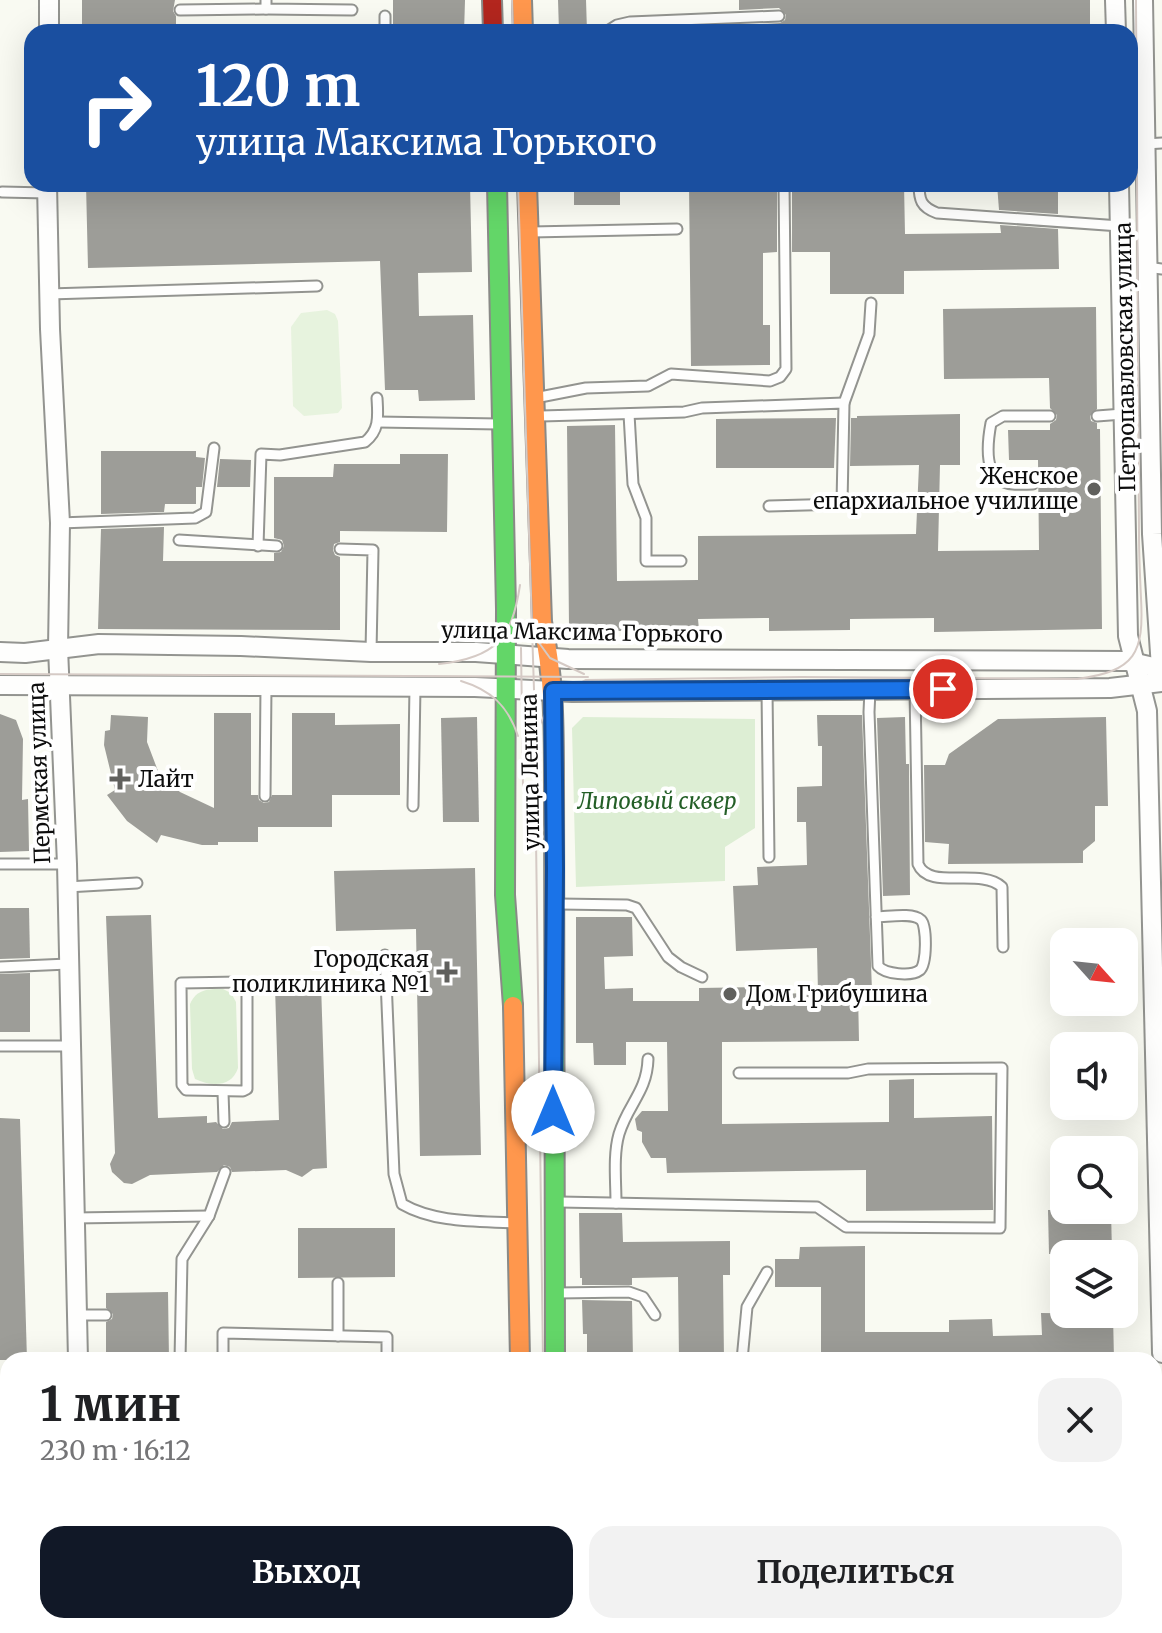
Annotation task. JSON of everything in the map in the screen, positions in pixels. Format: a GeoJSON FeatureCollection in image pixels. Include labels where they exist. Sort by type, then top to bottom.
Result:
{"type":"FeatureCollection","features":[{"type":"Feature","properties":{"kind":"main road"},"geometry":{"type":"LineString","coordinates":[[492,0],[493,24]]}},
{"type":"Feature","properties":{"kind":"main road"},"geometry":{"type":"LineString","coordinates":[[522,0],[523,24]]}},
{"type":"Feature","properties":{"kind":"main road","name":"улица Ленина"},"geometry":{"type":"LineString","coordinates":[[497,192],[506,653],[505,895],[514,1016],[520,1352]]}},
{"type":"Feature","properties":{"kind":"main road","name":"улица Ленина"},"geometry":{"type":"LineString","coordinates":[[527,192],[542,622],[553,691],[555,1352]]}},
{"type":"Feature","properties":{"kind":"street"},"geometry":{"type":"LineString","coordinates":[[49,0],[49,24]]}},
{"type":"Feature","properties":{"kind":"street"},"geometry":{"type":"LineString","coordinates":[[1115,0],[1116,24]]}},
{"type":"Feature","properties":{"kind":"street","name":"Петропавловская улица"},"geometry":{"type":"LineString","coordinates":[[1143,0],[1153,144],[1152,534],[1156,677],[1147,711],[1156,806],[1162,1352]]}},
{"type":"Feature","properties":{"kind":"street","name":"Пермская улица"},"geometry":{"type":"LineString","coordinates":[[47,192],[60,523],[58,648],[67,864],[78,1352]]}},
{"type":"Feature","properties":{"kind":"street","name":"Петропавловская улица"},"geometry":{"type":"LineString","coordinates":[[1119,192],[1128,636],[1135,662]]}},
{"type":"Feature","properties":{"kind":"street","name":"улица Максима Горького"},"geometry":{"type":"LineString","coordinates":[[0,652],[25,653],[99,644],[146,644],[506,653],[550,658],[1135,662],[1156,677]]}},
{"type":"Feature","properties":{"kind":"street"},"geometry":{"type":"LineString","coordinates":[[0,685],[415,687],[553,691],[870,690],[1156,677]]}},
{"type":"Feature","properties":{"kind":"lane"},"geometry":{"type":"LineString","coordinates":[[180,10],[266,5],[352,10]]}},
{"type":"Feature","properties":{"kind":"lane"},"geometry":{"type":"LineString","coordinates":[[385,16],[385,24]]}},
{"type":"Feature","properties":{"kind":"lane"},"geometry":{"type":"LineString","coordinates":[[621,24],[779,16]]}},
{"type":"Feature","properties":{"kind":"lane"},"geometry":{"type":"LineString","coordinates":[[2,192],[24,191]]}},
{"type":"Feature","properties":{"kind":"lane"},"geometry":{"type":"LineString","coordinates":[[534,408],[586,388],[648,386],[671,374],[770,381],[780,377],[786,369],[784,192]]}},
{"type":"Feature","properties":{"kind":"lane"},"geometry":{"type":"LineString","coordinates":[[919,192],[919,201],[926,209],[937,213],[1120,226]]}},
{"type":"Feature","properties":{"kind":"lane"},"geometry":{"type":"LineString","coordinates":[[528,232],[677,229]]}},
{"type":"Feature","properties":{"kind":"lane"},"geometry":{"type":"LineString","coordinates":[[49,294],[317,286]]}},
{"type":"Feature","properties":{"kind":"lane"},"geometry":{"type":"LineString","coordinates":[[842,504],[844,403],[869,334],[871,303]]}},
{"type":"Feature","properties":{"kind":"lane"},"geometry":{"type":"LineString","coordinates":[[258,546],[261,454],[280,455],[365,442],[374,435],[378,422],[377,398]]}},
{"type":"Feature","properties":{"kind":"lane"},"geometry":{"type":"LineString","coordinates":[[534,408],[629,414],[844,403]]}},
{"type":"Feature","properties":{"kind":"lane"},"geometry":{"type":"LineString","coordinates":[[629,414],[633,484],[646,518],[646,561],[681,561]]}},
{"type":"Feature","properties":{"kind":"lane"},"geometry":{"type":"LineString","coordinates":[[1097,416],[1123,414]]}},
{"type":"Feature","properties":{"kind":"lane"},"geometry":{"type":"LineString","coordinates":[[1033,484],[1008,484],[998,480],[992,471],[988,442],[991,423],[1003,416],[1050,416]]}},
{"type":"Feature","properties":{"kind":"lane"},"geometry":{"type":"LineString","coordinates":[[378,422],[502,423]]}},
{"type":"Feature","properties":{"kind":"lane"},"geometry":{"type":"LineString","coordinates":[[60,523],[195,518],[206,512],[214,448]]}},
{"type":"Feature","properties":{"kind":"lane"},"geometry":{"type":"LineString","coordinates":[[769,506],[906,503]]}},
{"type":"Feature","properties":{"kind":"lane"},"geometry":{"type":"LineString","coordinates":[[179,540],[277,546]]}},
{"type":"Feature","properties":{"kind":"lane"},"geometry":{"type":"LineString","coordinates":[[340,549],[373,550],[371,652]]}},
{"type":"Feature","properties":{"kind":"lane"},"geometry":{"type":"LineString","coordinates":[[265,796],[266,686]]}},
{"type":"Feature","properties":{"kind":"lane"},"geometry":{"type":"LineString","coordinates":[[413,806],[415,687]]}},
{"type":"Feature","properties":{"kind":"lane"},"geometry":{"type":"LineString","coordinates":[[915,689],[918,864],[922,872],[930,877],[984,878],[994,880],[1002,887],[1003,947]]}},
{"type":"Feature","properties":{"kind":"lane"},"geometry":{"type":"LineString","coordinates":[[767,690],[769,857]]}},
{"type":"Feature","properties":{"kind":"lane"},"geometry":{"type":"LineString","coordinates":[[870,690],[876,917],[878,966],[890,973],[918,972],[925,959],[924,925],[912,917],[876,917]]}},
{"type":"Feature","properties":{"kind":"lane"},"geometry":{"type":"LineString","coordinates":[[0,864],[67,864]]}},
{"type":"Feature","properties":{"kind":"lane"},"geometry":{"type":"LineString","coordinates":[[67,887],[137,883]]}},
{"type":"Feature","properties":{"kind":"lane"},"geometry":{"type":"LineString","coordinates":[[555,904],[627,905],[636,908],[668,957],[702,977]]}},
{"type":"Feature","properties":{"kind":"lane"},"geometry":{"type":"LineString","coordinates":[[385,955],[394,1174],[402,1204],[414,1211],[460,1221],[518,1224]]}},
{"type":"Feature","properties":{"kind":"lane"},"geometry":{"type":"LineString","coordinates":[[0,967],[68,964]]}},
{"type":"Feature","properties":{"kind":"lane"},"geometry":{"type":"LineString","coordinates":[[240,982],[247,989],[248,1084],[243,1091],[223,1092],[192,1092],[182,1085],[181,983],[240,982]]}},
{"type":"Feature","properties":{"kind":"lane"},"geometry":{"type":"LineString","coordinates":[[0,1046],[70,1046]]}},
{"type":"Feature","properties":{"kind":"lane"},"geometry":{"type":"LineString","coordinates":[[616,1203],[619,1133],[645,1084],[648,1059]]}},
{"type":"Feature","properties":{"kind":"lane"},"geometry":{"type":"LineString","coordinates":[[553,1202],[817,1207],[846,1227],[1000,1228],[1002,1068],[739,1073]]}},
{"type":"Feature","properties":{"kind":"lane"},"geometry":{"type":"LineString","coordinates":[[223,1092],[224,1122]]}},
{"type":"Feature","properties":{"kind":"lane"},"geometry":{"type":"LineString","coordinates":[[180,1352],[182,1259],[209,1216],[225,1172]]}},
{"type":"Feature","properties":{"kind":"lane"},"geometry":{"type":"LineString","coordinates":[[74,1218],[209,1216]]}},
{"type":"Feature","properties":{"kind":"lane"},"geometry":{"type":"LineString","coordinates":[[743,1352],[747,1307],[767,1272]]}},
{"type":"Feature","properties":{"kind":"lane"},"geometry":{"type":"LineString","coordinates":[[338,1283],[338,1336]]}},
{"type":"Feature","properties":{"kind":"lane"},"geometry":{"type":"LineString","coordinates":[[554,1293],[629,1292],[643,1297],[655,1315]]}},
{"type":"Feature","properties":{"kind":"lane"},"geometry":{"type":"LineString","coordinates":[[77,1315],[106,1315]]}},
{"type":"Feature","properties":{"kind":"lane"},"geometry":{"type":"LineString","coordinates":[[223,1352],[223,1333],[387,1337],[387,1352]]}},
{"type":"Feature","properties":{"kind":"green space"},"geometry":{"type":"Polygon","coordinates":[[[327,310],[335,314],[338,321],[342,408],[338,413],[304,416],[293,406],[291,327],[301,313],[327,310]]]}},
{"type":"Feature","properties":{"kind":"green space","name":"Липовый сквер"},"geometry":{"type":"Polygon","coordinates":[[[583,717],[755,719],[755,828],[725,847],[725,881],[576,887],[572,728],[583,717]]]}},
{"type":"Feature","properties":{"kind":"green space"},"geometry":{"type":"Polygon","coordinates":[[[223,989],[231,993],[236,1002],[238,1068],[226,1082],[208,1083],[195,1079],[192,1069],[190,1004],[203,991],[223,989]]]}},
{"type":"Feature","properties":{"kind":"building"},"geometry":{"type":"Polygon","coordinates":[[[82,0],[175,0],[173,11],[176,24],[82,24],[82,0]]]}},
{"type":"Feature","properties":{"kind":"building"},"geometry":{"type":"Polygon","coordinates":[[[393,0],[465,0],[464,24],[393,24],[393,0]]]}},
{"type":"Feature","properties":{"kind":"building"},"geometry":{"type":"Polygon","coordinates":[[[558,0],[586,0],[587,24],[559,24],[558,0]]]}},
{"type":"Feature","properties":{"kind":"building"},"geometry":{"type":"Polygon","coordinates":[[[739,0],[1090,0],[1090,24],[760,24],[780,23],[786,15],[779,8],[739,10],[739,0]]]}},
{"type":"Feature","properties":{"kind":"building"},"geometry":{"type":"Polygon","coordinates":[[[86,192],[470,192],[472,272],[418,273],[419,316],[473,315],[475,400],[419,401],[418,390],[385,390],[380,261],[88,268],[86,192]]]}},
{"type":"Feature","properties":{"kind":"building"},"geometry":{"type":"Polygon","coordinates":[[[574,192],[620,192],[620,205],[574,205],[574,192]]]}},
{"type":"Feature","properties":{"kind":"building"},"geometry":{"type":"Polygon","coordinates":[[[689,192],[777,192],[777,252],[763,253],[763,325],[770,325],[770,365],[691,366],[689,192]]]}},
{"type":"Feature","properties":{"kind":"building"},"geometry":{"type":"Polygon","coordinates":[[[792,192],[904,192],[905,234],[1001,233],[1000,225],[1058,229],[1059,269],[904,271],[904,294],[830,294],[830,252],[792,252],[792,192]]]}},
{"type":"Feature","properties":{"kind":"building"},"geometry":{"type":"Polygon","coordinates":[[[998,192],[1058,192],[1058,214],[999,210],[998,192]]]}},
{"type":"Feature","properties":{"kind":"building"},"geometry":{"type":"Polygon","coordinates":[[[1096,307],[1097,409],[1090,416],[1100,429],[1102,629],[934,632],[934,618],[850,619],[850,630],[769,631],[769,618],[698,619],[699,630],[615,631],[614,627],[569,627],[567,426],[615,425],[617,581],[698,580],[698,536],[916,534],[919,465],[850,466],[851,418],[857,416],[960,414],[960,465],[940,465],[938,551],[1039,550],[1038,460],[1009,460],[1008,430],[1050,430],[1050,424],[1057,415],[1050,408],[1049,378],[944,379],[943,309],[1096,307]]]}},
{"type":"Feature","properties":{"kind":"building"},"geometry":{"type":"Polygon","coordinates":[[[836,418],[834,468],[716,468],[716,419],[836,418]]]}},
{"type":"Feature","properties":{"kind":"building"},"geometry":{"type":"Polygon","coordinates":[[[101,451],[196,451],[196,457],[205,458],[202,487],[196,487],[196,504],[165,504],[164,512],[101,514],[101,451]]]}},
{"type":"Feature","properties":{"kind":"building"},"geometry":{"type":"Polygon","coordinates":[[[400,454],[448,454],[447,532],[340,531],[340,542],[334,544],[333,550],[340,557],[340,630],[98,629],[101,529],[164,527],[163,561],[274,561],[274,553],[281,552],[284,546],[282,540],[274,538],[274,477],[333,477],[334,464],[400,464],[400,454]]]}},
{"type":"Feature","properties":{"kind":"building"},"geometry":{"type":"Polygon","coordinates":[[[220,459],[251,460],[250,487],[217,487],[220,459]]]}},
{"type":"Feature","properties":{"kind":"building"},"geometry":{"type":"Polygon","coordinates":[[[214,713],[251,713],[251,795],[258,795],[264,803],[269,802],[272,795],[292,795],[292,713],[335,713],[335,725],[400,724],[400,795],[332,795],[332,827],[258,827],[258,842],[202,845],[161,835],[157,843],[127,821],[107,795],[115,790],[104,745],[105,731],[110,730],[111,715],[148,717],[147,742],[158,771],[180,792],[214,808],[214,713]]]}},
{"type":"Feature","properties":{"kind":"building"},"geometry":{"type":"Polygon","coordinates":[[[0,714],[16,720],[23,739],[22,800],[28,799],[29,851],[0,852],[0,714]]]}},
{"type":"Feature","properties":{"kind":"building"},"geometry":{"type":"Polygon","coordinates":[[[817,715],[862,715],[872,991],[858,992],[859,1041],[722,1042],[722,1124],[889,1122],[889,1080],[914,1079],[914,1118],[992,1116],[993,1210],[866,1211],[866,1170],[667,1173],[666,1158],[651,1158],[635,1119],[642,1111],[668,1111],[667,1042],[626,1042],[626,1065],[594,1065],[593,1043],[576,1043],[576,917],[632,917],[633,956],[604,957],[605,989],[633,988],[633,1001],[699,1001],[699,988],[761,987],[761,994],[818,993],[817,948],[736,951],[733,886],[758,885],[757,867],[807,865],[806,822],[797,822],[797,787],[822,786],[822,746],[818,746],[817,715]]]}},
{"type":"Feature","properties":{"kind":"building"},"geometry":{"type":"Polygon","coordinates":[[[477,717],[479,822],[443,822],[441,718],[477,717]]]}},
{"type":"Feature","properties":{"kind":"building"},"geometry":{"type":"Polygon","coordinates":[[[905,717],[906,764],[909,764],[910,895],[883,896],[877,718],[905,717]]]}},
{"type":"Feature","properties":{"kind":"building"},"geometry":{"type":"Polygon","coordinates":[[[1106,717],[1108,806],[1095,806],[1095,841],[1083,851],[1083,863],[948,864],[949,844],[925,842],[924,765],[945,765],[949,754],[998,719],[1106,717]]]}},
{"type":"Feature","properties":{"kind":"building","name":"Городская поликлиника №1"},"geometry":{"type":"Polygon","coordinates":[[[475,868],[481,1155],[420,1156],[416,929],[336,931],[334,871],[475,868]]]}},
{"type":"Feature","properties":{"kind":"building"},"geometry":{"type":"Polygon","coordinates":[[[0,908],[29,908],[30,958],[0,959],[0,908]]]}},
{"type":"Feature","properties":{"kind":"building"},"geometry":{"type":"Polygon","coordinates":[[[151,915],[158,1118],[207,1116],[207,1123],[216,1122],[223,1129],[229,1128],[232,1122],[279,1120],[275,986],[321,984],[327,1168],[313,1169],[302,1177],[286,1170],[232,1172],[230,1167],[224,1165],[217,1172],[150,1175],[132,1184],[124,1183],[112,1172],[110,1164],[115,1153],[106,916],[151,915]]]}},
{"type":"Feature","properties":{"kind":"building"},"geometry":{"type":"Polygon","coordinates":[[[30,973],[30,1032],[0,1032],[0,974],[30,973]]]}},
{"type":"Feature","properties":{"kind":"building"},"geometry":{"type":"Polygon","coordinates":[[[0,1118],[20,1119],[27,1352],[0,1352],[0,1118]]]}},
{"type":"Feature","properties":{"kind":"building"},"geometry":{"type":"Polygon","coordinates":[[[1048,1210],[1050,1224],[1111,1224],[1112,1240],[1050,1240],[1049,1254],[1048,1210]]]}},
{"type":"Feature","properties":{"kind":"building"},"geometry":{"type":"Polygon","coordinates":[[[579,1213],[622,1213],[623,1242],[730,1241],[730,1275],[723,1275],[724,1352],[679,1352],[678,1277],[632,1278],[632,1285],[582,1285],[579,1213]]]}},
{"type":"Feature","properties":{"kind":"building"},"geometry":{"type":"Polygon","coordinates":[[[298,1228],[395,1228],[395,1277],[298,1278],[298,1228]]]}},
{"type":"Feature","properties":{"kind":"building"},"geometry":{"type":"Polygon","coordinates":[[[865,1246],[865,1332],[949,1332],[949,1320],[992,1319],[993,1336],[1042,1335],[1041,1313],[1050,1313],[1050,1328],[1113,1328],[1114,1352],[821,1352],[821,1287],[775,1287],[775,1259],[799,1259],[800,1247],[865,1246]]]}},
{"type":"Feature","properties":{"kind":"building"},"geometry":{"type":"Polygon","coordinates":[[[168,1292],[169,1352],[106,1352],[106,1322],[112,1319],[113,1314],[106,1308],[106,1293],[168,1292]]]}},
{"type":"Feature","properties":{"kind":"building"},"geometry":{"type":"Polygon","coordinates":[[[582,1300],[632,1301],[633,1352],[587,1352],[587,1334],[583,1334],[582,1300]]]}},
{"type":"Feature","properties":{"kind":"tram line"},"geometry":{"type":"LineString","coordinates":[[512,0],[513,24]]}},
{"type":"Feature","properties":{"kind":"tram line"},"geometry":{"type":"LineString","coordinates":[[1136,0],[1136,24]]}},
{"type":"Feature","properties":{"kind":"tram line"},"geometry":{"type":"LineString","coordinates":[[518,192],[534,690],[543,1352]]}},
{"type":"Feature","properties":{"kind":"tram line"},"geometry":{"type":"LineString","coordinates":[[535,746],[540,723],[551,706],[586,680],[801,677],[1077,679],[1112,671],[1124,664],[1138,646],[1142,617],[1137,192]]}},
{"type":"Feature","properties":{"kind":"tram line"},"geometry":{"type":"LineString","coordinates":[[439,664],[474,657],[498,642],[512,619],[520,585]]}},
{"type":"Feature","properties":{"kind":"tram line"},"geometry":{"type":"LineString","coordinates":[[532,633],[550,658],[584,674]]}},
{"type":"Feature","properties":{"kind":"tram line"},"geometry":{"type":"LineString","coordinates":[[521,648],[523,788]]}},
{"type":"Feature","properties":{"kind":"tram line"},"geometry":{"type":"LineString","coordinates":[[0,674],[588,677]]}},
{"type":"Feature","properties":{"kind":"tram line"},"geometry":{"type":"LineString","coordinates":[[461,681],[490,694],[509,716],[518,736]]}},
{"type":"Feature","properties":{"kind":"traffic: fast"},"geometry":{"type":"LineString","coordinates":[[497,192],[506,609],[505,895],[513,1006]]}},
{"type":"Feature","properties":{"kind":"traffic: fast"},"geometry":{"type":"LineString","coordinates":[[554,781],[555,1352]]}},
{"type":"Feature","properties":{"kind":"traffic: slow"},"geometry":{"type":"LineString","coordinates":[[522,0],[523,24]]}},
{"type":"Feature","properties":{"kind":"traffic: slow"},"geometry":{"type":"LineString","coordinates":[[527,192],[542,622],[551,681],[554,781]]}},
{"type":"Feature","properties":{"kind":"traffic: slow"},"geometry":{"type":"LineString","coordinates":[[513,1006],[520,1352]]}},
{"type":"Feature","properties":{"kind":"traffic: jam"},"geometry":{"type":"LineString","coordinates":[[492,0],[493,24]]}},
{"type":"Feature","properties":{"kind":"place","name":"Женское епархиальное училище"},"geometry":{"type":"Point","coordinates":[1094,489]}},
{"type":"Feature","properties":{"kind":"place","name":"Лайт"},"geometry":{"type":"Point","coordinates":[120,779]}},
{"type":"Feature","properties":{"kind":"place","name":"Городская поликлиника №1"},"geometry":{"type":"Point","coordinates":[447,972]}},
{"type":"Feature","properties":{"kind":"place","name":"Дом Грибушина"},"geometry":{"type":"Point","coordinates":[730,994]}},
{"type":"Feature","properties":{"kind":"route"},"geometry":{"type":"LineString","coordinates":[[553,1112],[553,691],[943,689]]}}]}
